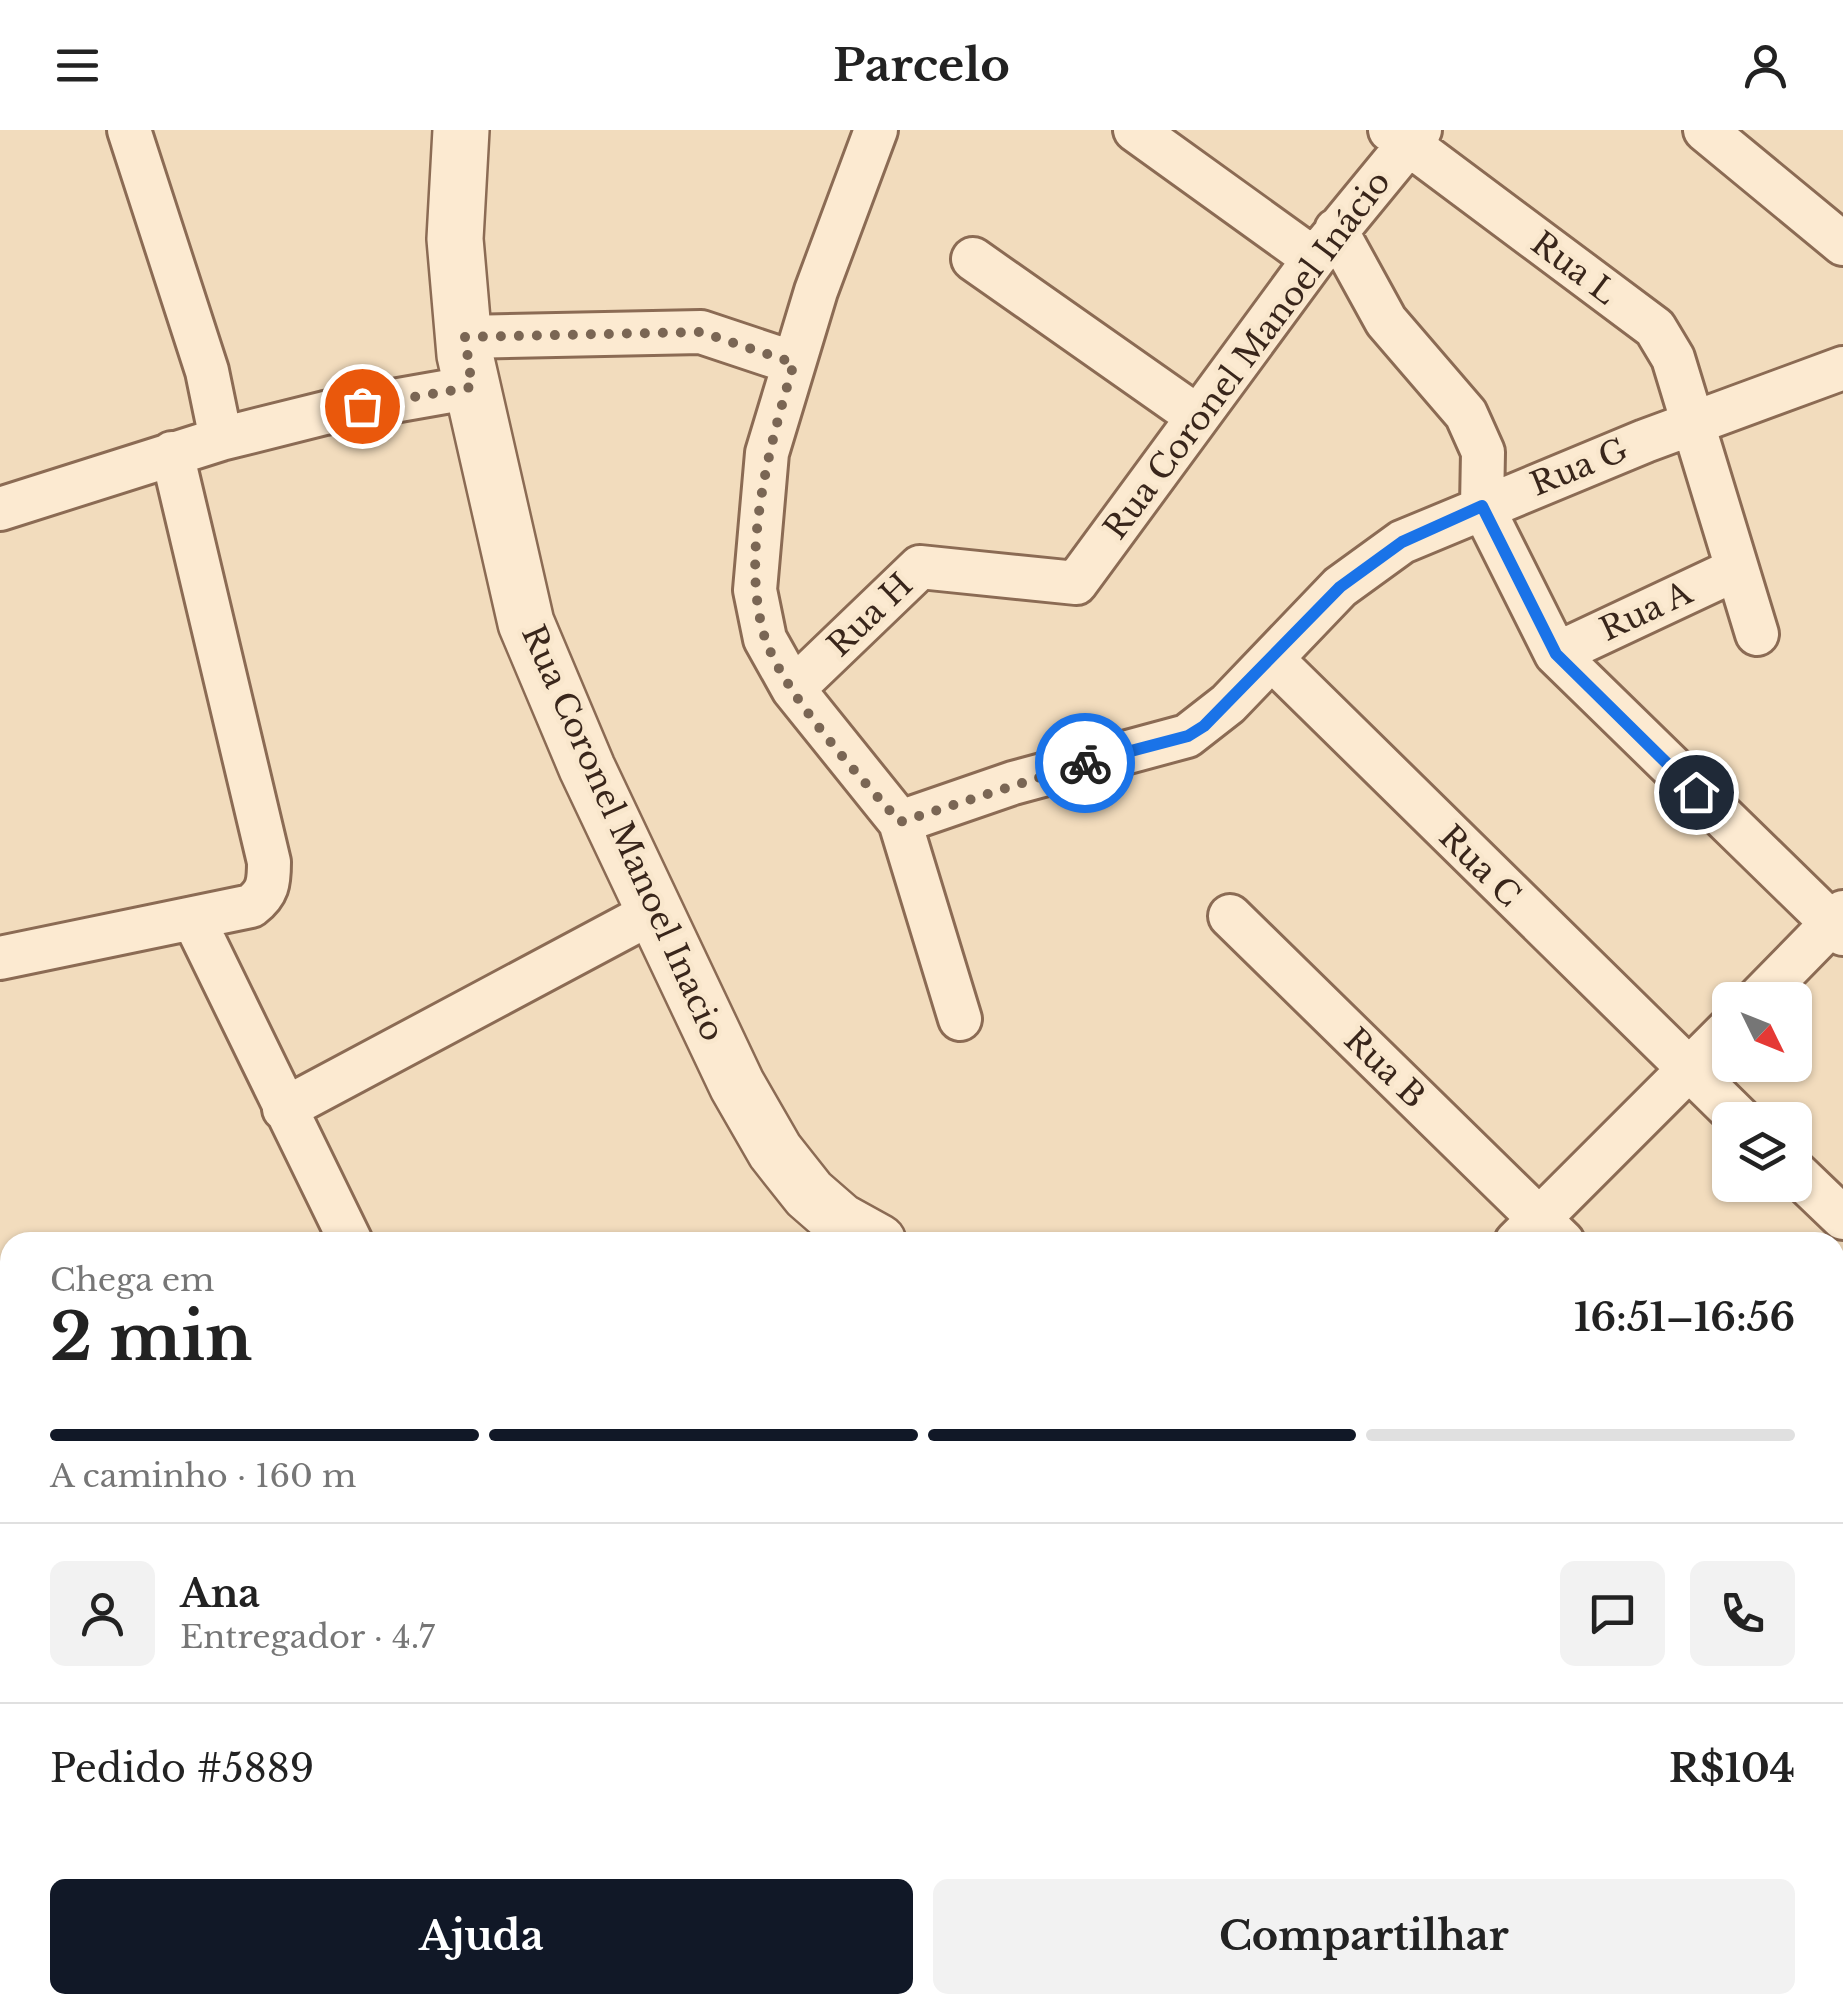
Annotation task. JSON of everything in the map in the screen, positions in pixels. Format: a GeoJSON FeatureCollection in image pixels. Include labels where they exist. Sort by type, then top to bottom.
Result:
{"type":"FeatureCollection","features":[{"type":"Feature","properties":{"kind":"street"},"geometry":{"type":"LineString","coordinates":[[129,130],[207,371],[222,439]]}},
{"type":"Feature","properties":{"kind":"street","name":"Rua Coronel Manoel Inacio"},"geometry":{"type":"LineString","coordinates":[[462,130],[455,239],[469,362],[526,623],[587,768],[737,1086],[808,1194],[861,1232]]}},
{"type":"Feature","properties":{"kind":"street"},"geometry":{"type":"LineString","coordinates":[[876,130],[794,363],[767,453],[755,590],[765,639],[793,689],[900,822],[960,1020]]}},
{"type":"Feature","properties":{"kind":"street"},"geometry":{"type":"LineString","coordinates":[[1135,130],[1325,244],[1466,414],[1483,452],[1482,506],[1556,654],[1839,923],[1776,982]]}},
{"type":"Feature","properties":{"kind":"street"},"geometry":{"type":"LineString","coordinates":[[1704,130],[1843,244]]}},
{"type":"Feature","properties":{"kind":"street","name":"Rua Coronel Manoel Inácio"},"geometry":{"type":"LineString","coordinates":[[1076,583],[1406,135]]}},
{"type":"Feature","properties":{"kind":"street","name":"Rua L"},"geometry":{"type":"LineString","coordinates":[[1406,135],[1655,328],[1674,358],[1694,426]]}},
{"type":"Feature","properties":{"kind":"street"},"geometry":{"type":"LineString","coordinates":[[974,259],[1198,417]]}},
{"type":"Feature","properties":{"kind":"street"},"geometry":{"type":"LineString","coordinates":[[0,509],[222,439],[325,413],[469,362],[701,332],[794,363]]}},
{"type":"Feature","properties":{"kind":"street","name":"Rua G"},"geometry":{"type":"LineString","coordinates":[[900,822],[1013,783],[1188,736],[1204,726],[1340,587],[1402,542],[1482,506],[1843,368]]}},
{"type":"Feature","properties":{"kind":"street"},"geometry":{"type":"LineString","coordinates":[[1694,426],[1756,634]]}},
{"type":"Feature","properties":{"kind":"street"},"geometry":{"type":"LineString","coordinates":[[0,958],[250,906],[263,897],[269,885],[269,862],[172,454]]}},
{"type":"Feature","properties":{"kind":"street","name":"Rua H"},"geometry":{"type":"LineString","coordinates":[[793,689],[920,567],[1076,583]]}},
{"type":"Feature","properties":{"kind":"street","name":"Rua A"},"geometry":{"type":"LineString","coordinates":[[1556,654],[1737,569]]}},
{"type":"Feature","properties":{"kind":"street","name":"Rua C"},"geometry":{"type":"LineString","coordinates":[[1272,659],[1722,1102]]}},
{"type":"Feature","properties":{"kind":"street"},"geometry":{"type":"LineString","coordinates":[[284,1110],[657,910]]}},
{"type":"Feature","properties":{"kind":"street","name":"Rua B"},"geometry":{"type":"LineString","coordinates":[[1230,916],[1536,1232]]}},
{"type":"Feature","properties":{"kind":"street"},"geometry":{"type":"LineString","coordinates":[[192,918],[346,1232]]}},
{"type":"Feature","properties":{"kind":"street"},"geometry":{"type":"LineString","coordinates":[[1542,1232],[1712,1046]]}},
{"type":"Feature","properties":{"kind":"street"},"geometry":{"type":"LineString","coordinates":[[1812,1188],[1843,1218]]}},
{"type":"Feature","properties":{"kind":"way so far"},"geometry":{"type":"LineString","coordinates":[[362,406],[472,387],[465,337],[701,332],[730,338],[794,363],[767,453],[755,590],[765,639],[793,689],[900,822],[1085,763]]}},
{"type":"Feature","properties":{"kind":"route"},"geometry":{"type":"LineString","coordinates":[[1085,763],[1188,736],[1204,726],[1340,587],[1402,542],[1482,506],[1556,654],[1696,792]]}}]}
